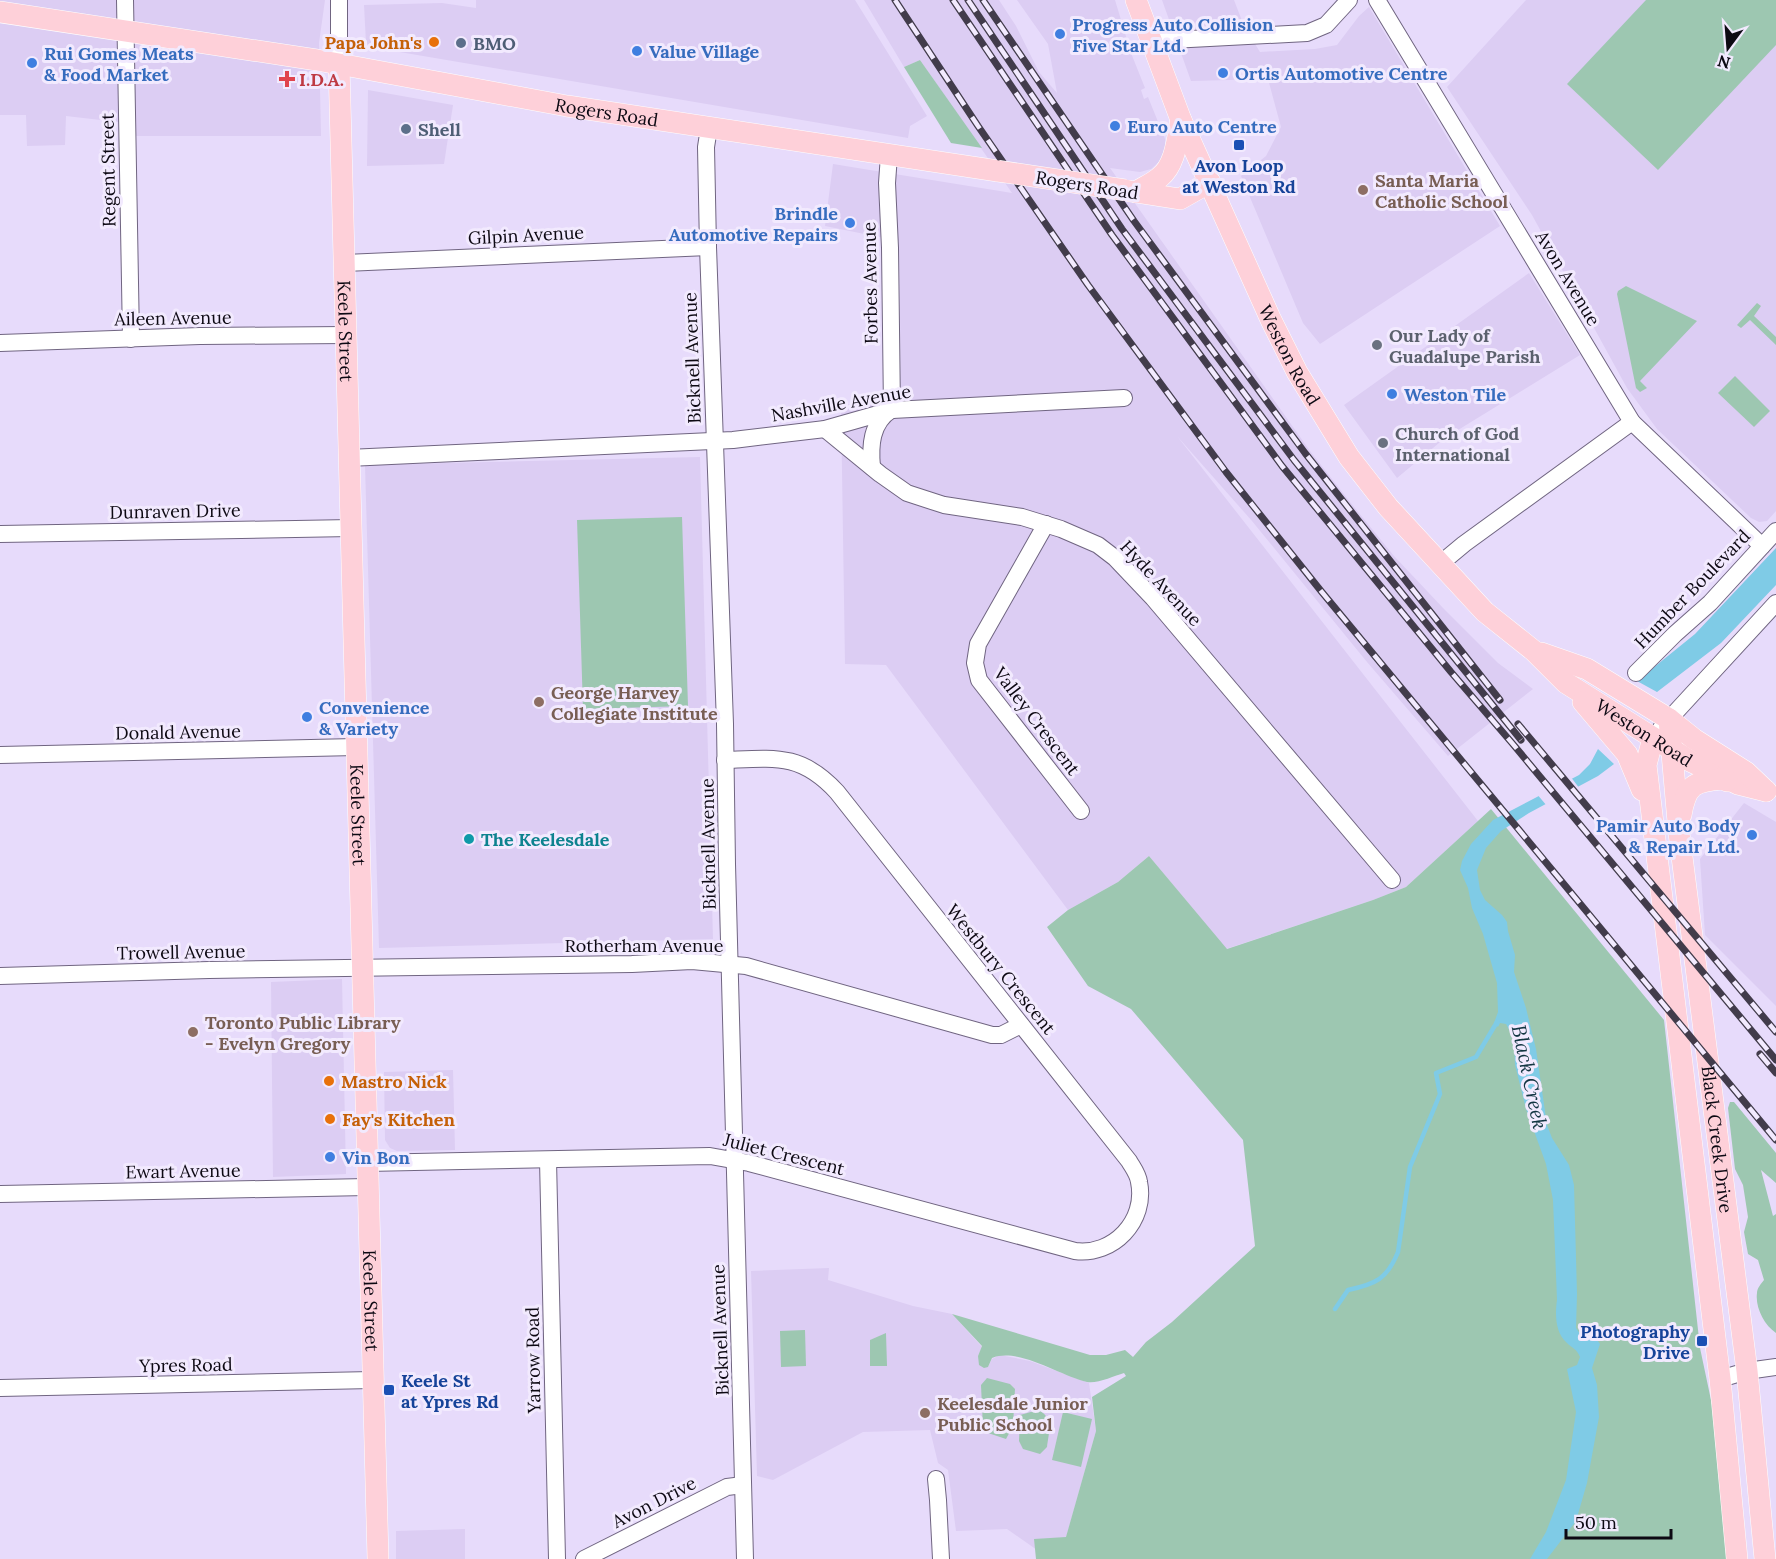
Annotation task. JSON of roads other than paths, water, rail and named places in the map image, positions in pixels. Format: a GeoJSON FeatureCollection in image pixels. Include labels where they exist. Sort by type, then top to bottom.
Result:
{"type":"FeatureCollection","features":[{"type":"Feature","properties":{"kind":"main road","name":"Weston Road"},"geometry":{"type":"LineString","coordinates":[[1136,0],[1181,120],[1271,320],[1297,372],[1350,457],[1388,507],[1485,612],[1534,651],[1566,683],[1665,735],[1694,739],[1746,772],[1771,794]]}},
{"type":"Feature","properties":{"kind":"main road","name":"Rogers Road"},"geometry":{"type":"LineString","coordinates":[[0,12],[339,65],[567,106],[1180,199],[1210,182]]}},
{"type":"Feature","properties":{"kind":"main road","name":"Keele Street"},"geometry":{"type":"LineString","coordinates":[[339,65],[378,1559]]}},
{"type":"Feature","properties":{"kind":"main road"},"geometry":{"type":"LineString","coordinates":[[1130,191],[1161,176],[1168,168],[1172,161],[1181,120]]}},
{"type":"Feature","properties":{"kind":"main road","name":"Weston Road"},"geometry":{"type":"LineString","coordinates":[[1534,651],[1587,669],[1665,735],[1690,761],[1738,784],[1771,794]]}},
{"type":"Feature","properties":{"kind":"main road"},"geometry":{"type":"LineString","coordinates":[[1566,683],[1627,754],[1640,783],[1655,834]]}},
{"type":"Feature","properties":{"kind":"main road","name":"Black Creek Drive"},"geometry":{"type":"LineString","coordinates":[[1665,735],[1748,1371],[1765,1559]]}},
{"type":"Feature","properties":{"kind":"main road","name":"Black Creek Drive"},"geometry":{"type":"LineString","coordinates":[[1665,735],[1647,765],[1720,1379],[1737,1559]]}},
{"type":"Feature","properties":{"kind":"main road"},"geometry":{"type":"LineString","coordinates":[[1678,833],[1684,798],[1697,783],[1723,779],[1738,784]]}},
{"type":"Feature","properties":{"kind":"street","name":"Regent Street"},"geometry":{"type":"LineString","coordinates":[[125,0],[131,339]]}},
{"type":"Feature","properties":{"kind":"street","name":"Keele Street"},"geometry":{"type":"LineString","coordinates":[[339,0],[339,65]]}},
{"type":"Feature","properties":{"kind":"street"},"geometry":{"type":"LineString","coordinates":[[1152,41],[1307,33],[1326,25],[1349,0]]}},
{"type":"Feature","properties":{"kind":"street","name":"Avon Avenue"},"geometry":{"type":"LineString","coordinates":[[1377,0],[1632,423],[1762,546]]}},
{"type":"Feature","properties":{"kind":"street","name":"Bicknell Avenue"},"geometry":{"type":"LineString","coordinates":[[709,128],[706,147],[708,247],[725,760],[746,1559]]}},
{"type":"Feature","properties":{"kind":"street","name":"Forbes Avenue"},"geometry":{"type":"LineString","coordinates":[[889,155],[887,183],[892,410]]}},
{"type":"Feature","properties":{"kind":"street","name":"Gilpin Avenue"},"geometry":{"type":"LineString","coordinates":[[345,263],[708,247]]}},
{"type":"Feature","properties":{"kind":"street","name":"Aileen Avenue"},"geometry":{"type":"LineString","coordinates":[[0,343],[346,335]]}},
{"type":"Feature","properties":{"kind":"street","name":"Nashville Avenue"},"geometry":{"type":"LineString","coordinates":[[348,458],[714,441],[825,429],[892,410],[1124,398]]}},
{"type":"Feature","properties":{"kind":"street"},"geometry":{"type":"LineString","coordinates":[[872,467],[871,448],[874,432],[880,419],[892,410]]}},
{"type":"Feature","properties":{"kind":"street"},"geometry":{"type":"LineString","coordinates":[[1440,564],[1464,544],[1632,423]]}},
{"type":"Feature","properties":{"kind":"street","name":"Hyde Avenue"},"geometry":{"type":"LineString","coordinates":[[825,429],[901,489],[923,499],[1022,517],[1046,524],[1098,545],[1115,558],[1153,598],[1392,880]]}},
{"type":"Feature","properties":{"kind":"street","name":"Valley Crescent"},"geometry":{"type":"LineString","coordinates":[[1046,524],[978,644],[975,663],[979,680],[1081,811]]}},
{"type":"Feature","properties":{"kind":"street","name":"Dunraven Drive"},"geometry":{"type":"LineString","coordinates":[[0,534],[351,528]]}},
{"type":"Feature","properties":{"kind":"street","name":"Humber Boulevard"},"geometry":{"type":"LineString","coordinates":[[1636,674],[1675,634],[1710,603],[1776,531]]}},
{"type":"Feature","properties":{"kind":"street"},"geometry":{"type":"LineString","coordinates":[[1665,735],[1776,603]]}},
{"type":"Feature","properties":{"kind":"street","name":"Donald Avenue"},"geometry":{"type":"LineString","coordinates":[[0,755],[356,747]]}},
{"type":"Feature","properties":{"kind":"street","name":"Westbury Crescent"},"geometry":{"type":"LineString","coordinates":[[725,760],[793,761],[816,771],[826,780],[1119,1147],[1137,1174],[1139,1204],[1135,1217],[1127,1232],[1116,1242],[1091,1251],[1075,1251]]}},
{"type":"Feature","properties":{"kind":"street","name":"Rotherham Avenue"},"geometry":{"type":"LineString","coordinates":[[363,969],[654,964],[692,961],[730,964],[746,966],[992,1035],[1001,1035],[1021,1025]]}},
{"type":"Feature","properties":{"kind":"street","name":"Trowell Avenue"},"geometry":{"type":"LineString","coordinates":[[0,976],[363,969]]}},
{"type":"Feature","properties":{"kind":"street","name":"Juliet Crescent"},"geometry":{"type":"LineString","coordinates":[[367,1163],[710,1156],[735,1160],[1075,1251]]}},
{"type":"Feature","properties":{"kind":"street","name":"Yarrow Road"},"geometry":{"type":"LineString","coordinates":[[548,1160],[557,1559]]}},
{"type":"Feature","properties":{"kind":"street","name":"Ewart Avenue"},"geometry":{"type":"LineString","coordinates":[[0,1194],[367,1186]]}},
{"type":"Feature","properties":{"kind":"street"},"geometry":{"type":"LineString","coordinates":[[1720,1379],[1748,1371],[1776,1367]]}},
{"type":"Feature","properties":{"kind":"street","name":"Ypres Road"},"geometry":{"type":"LineString","coordinates":[[0,1388],[372,1380]]}},
{"type":"Feature","properties":{"kind":"street"},"geometry":{"type":"LineString","coordinates":[[936,1479],[941,1559]]}},
{"type":"Feature","properties":{"kind":"street","name":"Avon Drive"},"geometry":{"type":"LineString","coordinates":[[584,1559],[727,1487],[743,1485]]}},
{"type":"Feature","properties":{"kind":"water"},"geometry":{"type":"Polygon","coordinates":[[[1776,548],[1776,585],[1721,643],[1657,692],[1637,681],[1695,634],[1776,548]]]}},
{"type":"Feature","properties":{"kind":"water","name":"Black Creek"},"geometry":{"type":"Polygon","coordinates":[[[1598,749],[1614,764],[1598,776],[1529,813],[1501,831],[1486,848],[1477,870],[1480,890],[1485,900],[1507,922],[1515,955],[1514,972],[1536,1049],[1547,1125],[1552,1138],[1569,1165],[1574,1185],[1576,1328],[1580,1334],[1595,1337],[1600,1344],[1592,1368],[1597,1385],[1599,1417],[1587,1483],[1576,1521],[1547,1559],[1530,1559],[1546,1532],[1566,1480],[1576,1412],[1567,1369],[1577,1365],[1580,1357],[1576,1350],[1563,1339],[1558,1329],[1553,1200],[1546,1164],[1526,1109],[1515,1065],[1514,1039],[1506,1024],[1500,1023],[1498,1027],[1494,1023],[1498,1012],[1497,983],[1483,934],[1472,908],[1468,888],[1460,870],[1471,844],[1493,820],[1579,775],[1590,764],[1598,749]]]}},
{"type":"Feature","properties":{"kind":"waterway"},"geometry":{"type":"LineString","coordinates":[[1335,1309],[1348,1290],[1373,1282],[1385,1274],[1398,1252],[1410,1167],[1440,1094],[1436,1073],[1476,1057],[1497,1022]]}},
{"type":"Feature","properties":{"kind":"railway"},"geometry":{"type":"LineString","coordinates":[[895,0],[978,126],[1088,285],[1226,472],[1321,591],[1776,1140]]}},
{"type":"Feature","properties":{"kind":"railway"},"geometry":{"type":"LineString","coordinates":[[953,0],[1112,235],[1282,466],[1776,1060]]}},
{"type":"Feature","properties":{"kind":"railway"},"geometry":{"type":"LineString","coordinates":[[968,0],[1122,229],[1294,460],[1521,740]]}},
{"type":"Feature","properties":{"kind":"railway"},"geometry":{"type":"LineString","coordinates":[[983,0],[1134,221],[1305,453],[1500,700]]}},
{"type":"Feature","properties":{"kind":"railway"},"geometry":{"type":"LineString","coordinates":[[1518,724],[1776,1032]]}},
{"type":"Feature","properties":{"kind":"railway"},"geometry":{"type":"LineString","coordinates":[[1760,1054],[1776,1073]]}},
{"type":"Feature","properties":{"kind":"place","name":"Progress Auto Collision Five Star Ltd."},"geometry":{"type":"Point","coordinates":[1060,34]}},
{"type":"Feature","properties":{"kind":"place","name":"Papa John's"},"geometry":{"type":"Point","coordinates":[434,42]}},
{"type":"Feature","properties":{"kind":"place","name":"BMO"},"geometry":{"type":"Point","coordinates":[461,43]}},
{"type":"Feature","properties":{"kind":"place","name":"Value Village"},"geometry":{"type":"Point","coordinates":[637,51]}},
{"type":"Feature","properties":{"kind":"place","name":"Rui Gomes Meats & Food Market"},"geometry":{"type":"Point","coordinates":[32,63]}},
{"type":"Feature","properties":{"kind":"place","name":"Ortis Automotive Centre"},"geometry":{"type":"Point","coordinates":[1223,73]}},
{"type":"Feature","properties":{"kind":"place","name":"I.D.A."},"geometry":{"type":"Point","coordinates":[287,79]}},
{"type":"Feature","properties":{"kind":"place","name":"Euro Auto Centre"},"geometry":{"type":"Point","coordinates":[1115,126]}},
{"type":"Feature","properties":{"kind":"place","name":"Shell"},"geometry":{"type":"Point","coordinates":[406,129]}},
{"type":"Feature","properties":{"kind":"place","name":"Avon Loop at Weston Rd"},"geometry":{"type":"Point","coordinates":[1239,145]}},
{"type":"Feature","properties":{"kind":"place","name":"Santa Maria Catholic School"},"geometry":{"type":"Point","coordinates":[1363,190]}},
{"type":"Feature","properties":{"kind":"place","name":"Brindle Automotive Repairs"},"geometry":{"type":"Point","coordinates":[850,223]}},
{"type":"Feature","properties":{"kind":"place","name":"Our Lady of Guadalupe Parish"},"geometry":{"type":"Point","coordinates":[1377,345]}},
{"type":"Feature","properties":{"kind":"place","name":"Weston Tile"},"geometry":{"type":"Point","coordinates":[1392,394]}},
{"type":"Feature","properties":{"kind":"place","name":"Church of God International"},"geometry":{"type":"Point","coordinates":[1383,443]}},
{"type":"Feature","properties":{"kind":"place","name":"George Harvey Collegiate Institute"},"geometry":{"type":"Point","coordinates":[539,702]}},
{"type":"Feature","properties":{"kind":"place","name":"Convenience & Variety"},"geometry":{"type":"Point","coordinates":[307,717]}},
{"type":"Feature","properties":{"kind":"place","name":"Pamir Auto Body & Repair Ltd."},"geometry":{"type":"Point","coordinates":[1752,835]}},
{"type":"Feature","properties":{"kind":"place","name":"The Keelesdale"},"geometry":{"type":"Point","coordinates":[469,839]}},
{"type":"Feature","properties":{"kind":"place","name":"Toronto Public Library - Evelyn Gregory"},"geometry":{"type":"Point","coordinates":[193,1032]}},
{"type":"Feature","properties":{"kind":"place","name":"Mastro Nick"},"geometry":{"type":"Point","coordinates":[329,1081]}},
{"type":"Feature","properties":{"kind":"place","name":"Fay's Kitchen"},"geometry":{"type":"Point","coordinates":[330,1119]}},
{"type":"Feature","properties":{"kind":"place","name":"Vin Bon"},"geometry":{"type":"Point","coordinates":[330,1157]}},
{"type":"Feature","properties":{"kind":"place","name":"Photography Drive"},"geometry":{"type":"Point","coordinates":[1702,1341]}},
{"type":"Feature","properties":{"kind":"place","name":"Keele St at Ypres Rd"},"geometry":{"type":"Point","coordinates":[389,1390]}},
{"type":"Feature","properties":{"kind":"place","name":"Keelesdale Junior Public School"},"geometry":{"type":"Point","coordinates":[925,1413]}}]}
